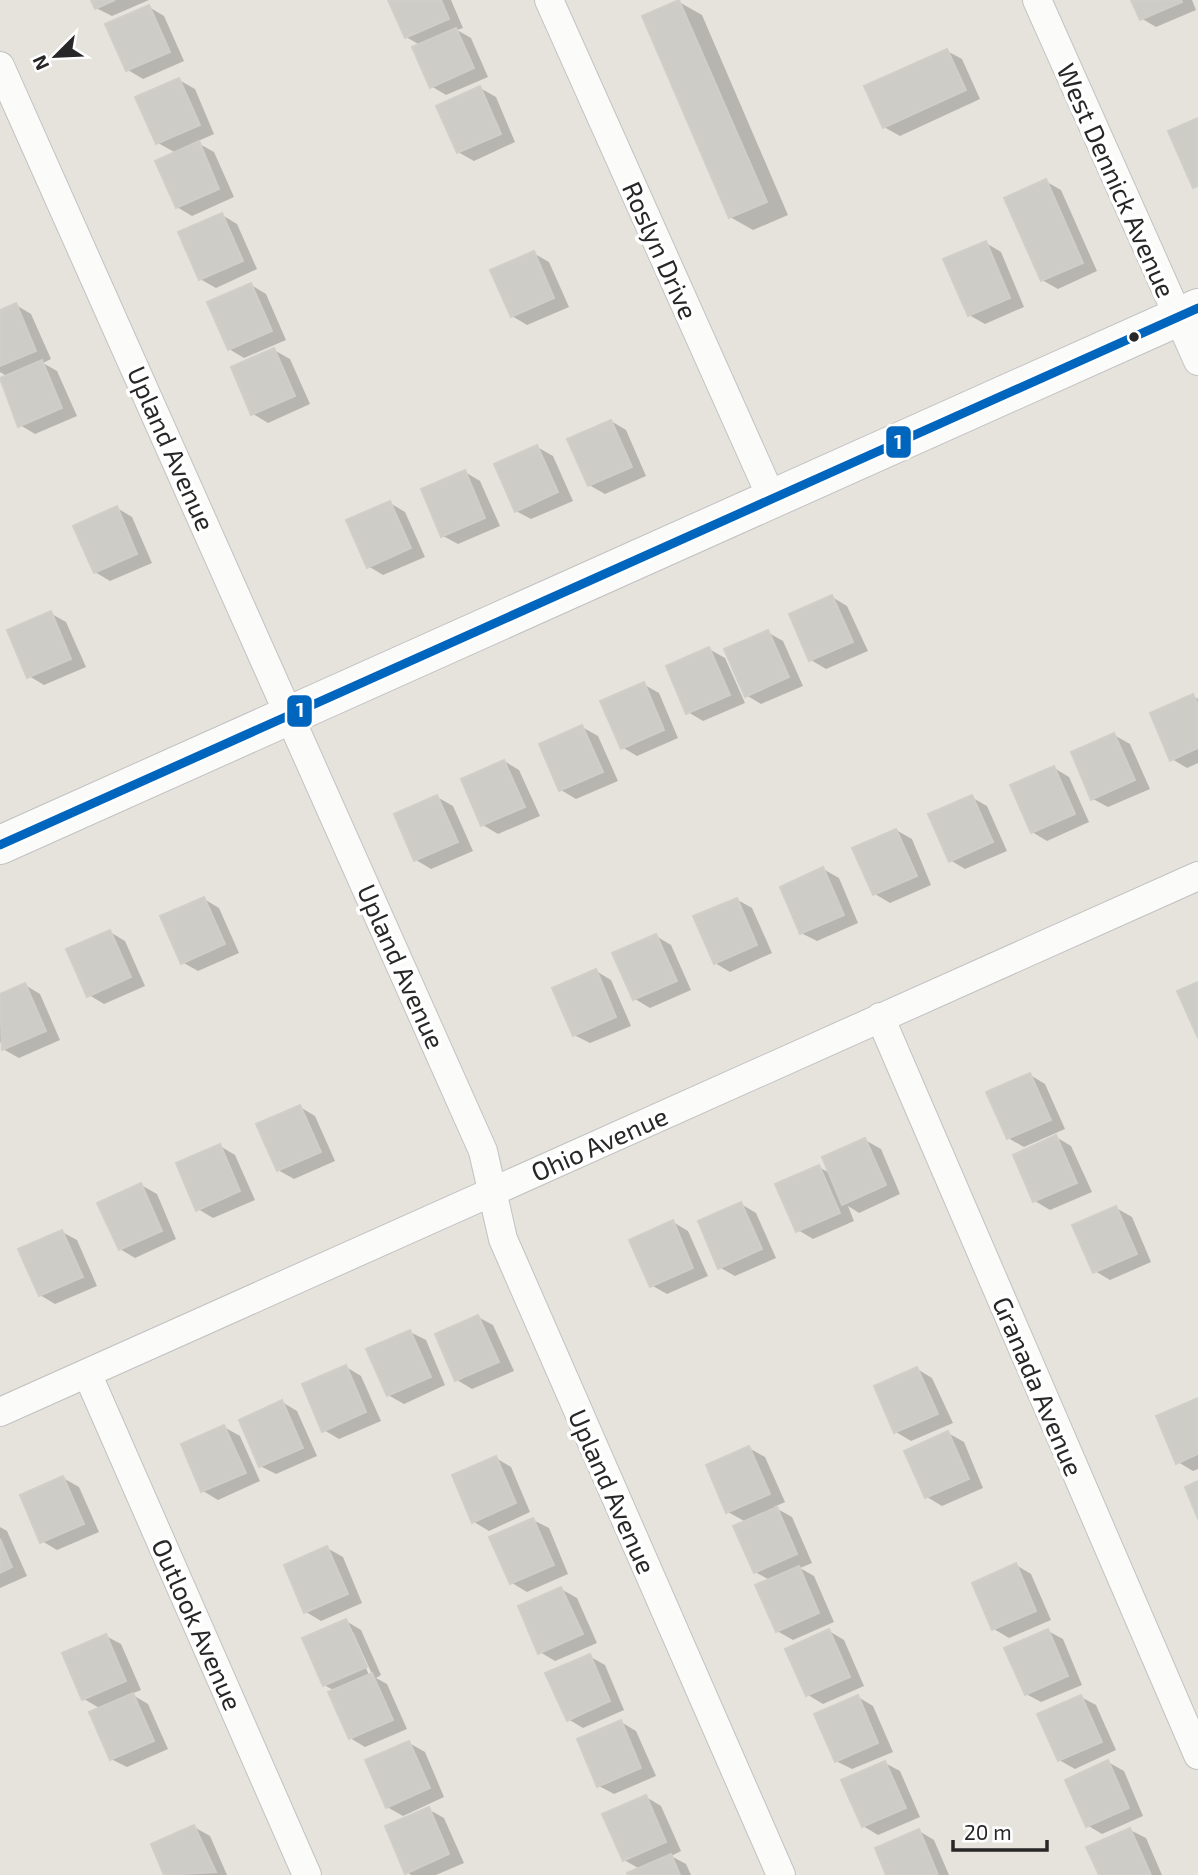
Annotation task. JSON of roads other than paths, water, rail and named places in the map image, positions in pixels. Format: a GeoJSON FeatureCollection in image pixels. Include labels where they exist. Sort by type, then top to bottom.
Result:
{"type":"FeatureCollection","features":[{"type":"Feature","properties":{"kind":"street","name":"Roslyn Drive"},"geometry":{"type":"LineString","coordinates":[[549,0],[773,501]]}},
{"type":"Feature","properties":{"kind":"street","name":"West Dennick Avenue"},"geometry":{"type":"LineString","coordinates":[[1037,0],[1188,312],[1198,361]]}},
{"type":"Feature","properties":{"kind":"street","name":"Upland Avenue"},"geometry":{"type":"LineString","coordinates":[[0,66],[292,715],[483,1151],[503,1239],[780,1875]]}},
{"type":"Feature","properties":{"kind":"street"},"geometry":{"type":"LineString","coordinates":[[0,845],[773,501],[1188,312]]}},
{"type":"Feature","properties":{"kind":"street","name":"Ohio Avenue"},"geometry":{"type":"LineString","coordinates":[[0,1412],[1198,876]]}},
{"type":"Feature","properties":{"kind":"street","name":"Granada Avenue"},"geometry":{"type":"LineString","coordinates":[[880,1017],[1198,1755]]}},
{"type":"Feature","properties":{"kind":"street","name":"Outlook Avenue"},"geometry":{"type":"LineString","coordinates":[[87,1373],[307,1875]]}}]}
